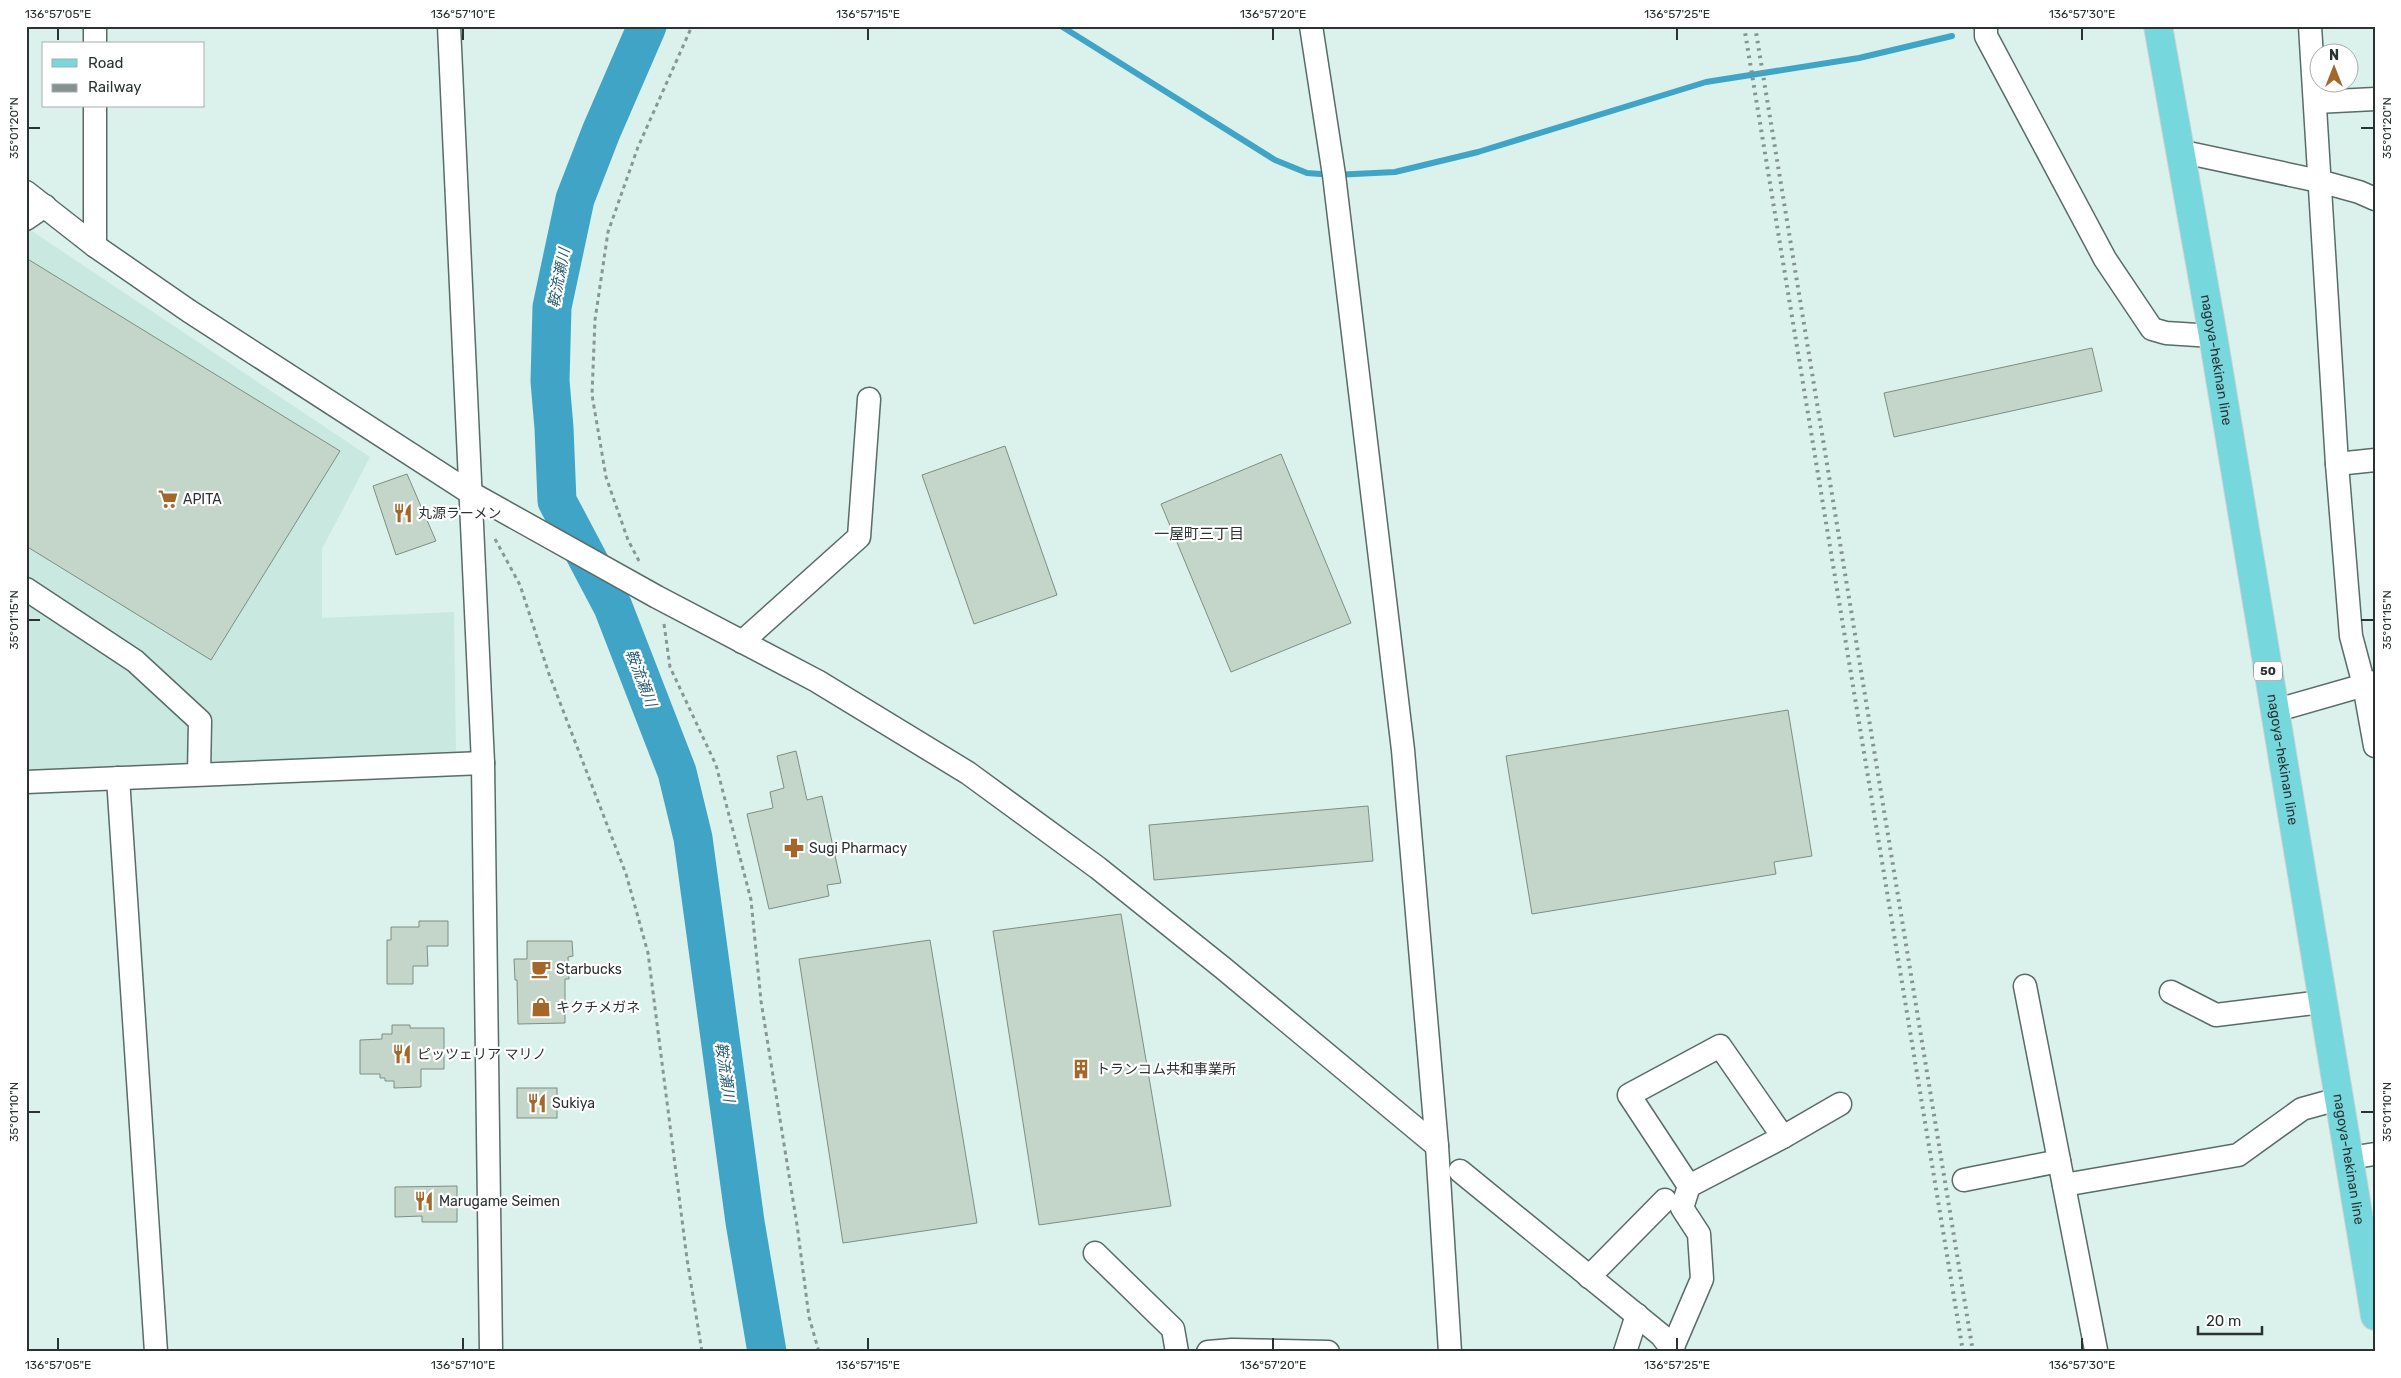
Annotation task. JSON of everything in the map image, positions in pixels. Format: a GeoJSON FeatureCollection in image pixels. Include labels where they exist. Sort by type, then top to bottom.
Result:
{"type":"FeatureCollection","features":[{"type":"Feature","properties":{"kind":"main road","name":"nagoya-hekinan line"},"geometry":{"type":"LineString","coordinates":[[2158,26],[2213,336],[2338,1099],[2362,1156],[2375,1316]]}},
{"type":"Feature","properties":{"kind":"street"},"geometry":{"type":"LineString","coordinates":[[95,26],[95,42]]}},
{"type":"Feature","properties":{"kind":"street"},"geometry":{"type":"LineString","coordinates":[[449,26],[483,763],[491,1352]]}},
{"type":"Feature","properties":{"kind":"street"},"geometry":{"type":"LineString","coordinates":[[1311,26],[1334,175],[1403,750],[1437,1146],[1450,1352]]}},
{"type":"Feature","properties":{"kind":"street"},"geometry":{"type":"LineString","coordinates":[[1986,26],[1986,36],[2105,259],[2152,329],[2166,333],[2213,336]]}},
{"type":"Feature","properties":{"kind":"street"},"geometry":{"type":"LineString","coordinates":[[2310,26],[2316,102],[2318,181],[2337,464],[2351,636],[2369,683],[2375,746]]}},
{"type":"Feature","properties":{"kind":"street"},"geometry":{"type":"LineString","coordinates":[[2316,102],[2375,99]]}},
{"type":"Feature","properties":{"kind":"street"},"geometry":{"type":"LineString","coordinates":[[95,108],[95,246]]}},
{"type":"Feature","properties":{"kind":"street"},"geometry":{"type":"LineString","coordinates":[[2179,150],[2318,181],[2359,192],[2375,199]]}},
{"type":"Feature","properties":{"kind":"street"},"geometry":{"type":"LineString","coordinates":[[26,192],[95,246],[189,311],[469,492],[650,593],[817,681],[968,773],[1121,887],[1437,1146]]}},
{"type":"Feature","properties":{"kind":"street"},"geometry":{"type":"LineString","coordinates":[[26,219],[45,206]]}},
{"type":"Feature","properties":{"kind":"street"},"geometry":{"type":"LineString","coordinates":[[742,642],[859,537],[869,399]]}},
{"type":"Feature","properties":{"kind":"street"},"geometry":{"type":"LineString","coordinates":[[2337,464],[2375,460]]}},
{"type":"Feature","properties":{"kind":"street"},"geometry":{"type":"LineString","coordinates":[[26,589],[135,661],[200,721],[199,774]]}},
{"type":"Feature","properties":{"kind":"street"},"geometry":{"type":"LineString","coordinates":[[2274,711],[2369,683]]}},
{"type":"Feature","properties":{"kind":"street"},"geometry":{"type":"LineString","coordinates":[[26,782],[483,763]]}},
{"type":"Feature","properties":{"kind":"street"},"geometry":{"type":"LineString","coordinates":[[118,778],[156,1352]]}},
{"type":"Feature","properties":{"kind":"street"},"geometry":{"type":"LineString","coordinates":[[2025,986],[2096,1350]]}},
{"type":"Feature","properties":{"kind":"street"},"geometry":{"type":"LineString","coordinates":[[2171,992],[2216,1015],[2322,1002]]}},
{"type":"Feature","properties":{"kind":"street"},"geometry":{"type":"LineString","coordinates":[[1690,1186],[1630,1095],[1720,1046],[1783,1137]]}},
{"type":"Feature","properties":{"kind":"street"},"geometry":{"type":"LineString","coordinates":[[2064,1185],[2238,1155],[2302,1109],[2338,1099]]}},
{"type":"Feature","properties":{"kind":"street"},"geometry":{"type":"LineString","coordinates":[[1460,1171],[1661,1335],[1673,1350],[1702,1279],[1698,1234],[1682,1208],[1690,1186],[1783,1137],[1840,1104]]}},
{"type":"Feature","properties":{"kind":"street"},"geometry":{"type":"LineString","coordinates":[[1964,1180],[2059,1161]]}},
{"type":"Feature","properties":{"kind":"street"},"geometry":{"type":"LineString","coordinates":[[1589,1276],[1665,1200]]}},
{"type":"Feature","properties":{"kind":"street"},"geometry":{"type":"LineString","coordinates":[[1095,1253],[1173,1329],[1177,1352]]}},
{"type":"Feature","properties":{"kind":"street"},"geometry":{"type":"LineString","coordinates":[[1626,1352],[1637,1316]]}},
{"type":"Feature","properties":{"kind":"street"},"geometry":{"type":"LineString","coordinates":[[1220,1351],[1328,1352]]}},
{"type":"Feature","properties":{"kind":"path"},"geometry":{"type":"LineString","coordinates":[[640,564],[628,540],[606,477],[592,395],[595,320],[608,232],[638,147],[692,26]]}},
{"type":"Feature","properties":{"kind":"path"},"geometry":{"type":"LineString","coordinates":[[492,534],[520,584],[549,674],[626,874],[648,953],[687,1259],[702,1352]]}},
{"type":"Feature","properties":{"kind":"path"},"geometry":{"type":"LineString","coordinates":[[650,593],[664,623],[670,667],[716,764],[751,900],[761,1000],[797,1225],[809,1316],[819,1352]]}},
{"type":"Feature","properties":{"kind":"shaded area"},"geometry":{"type":"Polygon","coordinates":[[[26,227],[370,457],[322,549],[322,618],[454,612],[456,756],[26,771],[26,227]]]}},
{"type":"Feature","properties":{"kind":"building","name":"APITA"},"geometry":{"type":"Polygon","coordinates":[[[26,258],[340,451],[211,660],[26,546],[26,258]]]}},
{"type":"Feature","properties":{"kind":"building"},"geometry":{"type":"Polygon","coordinates":[[[2092,348],[2102,391],[1894,437],[1884,393],[2092,348]]]}},
{"type":"Feature","properties":{"kind":"building"},"geometry":{"type":"Polygon","coordinates":[[[1005,446],[1057,595],[974,624],[922,475],[1005,446]]]}},
{"type":"Feature","properties":{"kind":"building"},"geometry":{"type":"Polygon","coordinates":[[[1281,454],[1351,623],[1231,672],[1161,504],[1281,454]]]}},
{"type":"Feature","properties":{"kind":"building","name":"丸源ラーメン"},"geometry":{"type":"Polygon","coordinates":[[[407,474],[436,541],[396,555],[373,486],[407,474]]]}},
{"type":"Feature","properties":{"kind":"building"},"geometry":{"type":"Polygon","coordinates":[[[1788,710],[1812,856],[1774,862],[1776,874],[1532,914],[1506,756],[1788,710]]]}},
{"type":"Feature","properties":{"kind":"building","name":"Sugi Pharmacy"},"geometry":{"type":"Polygon","coordinates":[[[796,751],[807,800],[822,796],[841,883],[827,885],[829,896],[769,909],[747,814],[773,808],[770,792],[784,788],[777,756],[796,751]]]}},
{"type":"Feature","properties":{"kind":"building"},"geometry":{"type":"Polygon","coordinates":[[[1368,806],[1373,861],[1154,880],[1149,825],[1368,806]]]}},
{"type":"Feature","properties":{"kind":"building","name":"トランコム共和事業所"},"geometry":{"type":"Polygon","coordinates":[[[1121,914],[1171,1206],[1039,1225],[993,931],[1121,914]]]}},
{"type":"Feature","properties":{"kind":"building"},"geometry":{"type":"Polygon","coordinates":[[[419,921],[448,921],[448,946],[427,946],[428,966],[413,966],[413,984],[387,984],[387,940],[391,940],[391,927],[419,927],[419,921]]]}},
{"type":"Feature","properties":{"kind":"building"},"geometry":{"type":"Polygon","coordinates":[[[930,940],[977,1223],[843,1243],[799,959],[930,940]]]}},
{"type":"Feature","properties":{"kind":"building"},"geometry":{"type":"Polygon","coordinates":[[[527,941],[572,941],[573,956],[568,957],[569,979],[565,979],[565,1023],[518,1024],[517,980],[515,980],[514,959],[527,959],[527,941]]]}},
{"type":"Feature","properties":{"kind":"building","name":"ピッツェリア マリノ"},"geometry":{"type":"Polygon","coordinates":[[[392,1025],[410,1025],[410,1028],[444,1028],[444,1069],[421,1069],[421,1087],[394,1088],[394,1081],[385,1081],[385,1078],[380,1078],[380,1074],[360,1074],[360,1040],[382,1039],[382,1034],[392,1034],[392,1025]]]}},
{"type":"Feature","properties":{"kind":"building","name":"Sukiya"},"geometry":{"type":"Polygon","coordinates":[[[517,1088],[557,1088],[557,1118],[517,1118],[517,1088]]]}},
{"type":"Feature","properties":{"kind":"building","name":"Marugame Seimen"},"geometry":{"type":"Polygon","coordinates":[[[457,1186],[457,1222],[422,1222],[422,1216],[395,1217],[395,1187],[457,1186]]]}},
{"type":"Feature","properties":{"kind":"waterway","name":"鞍流瀬川"},"geometry":{"type":"LineString","coordinates":[[647,26],[601,132],[575,199],[552,307],[550,381],[557,501],[613,607],[677,772],[693,838],[745,1222],[767,1352]]}},
{"type":"Feature","properties":{"kind":"waterway"},"geometry":{"type":"LineString","coordinates":[[1061,26],[1275,160],[1307,173],[1334,175],[1395,172],[1478,152],[1706,82],[1859,58],[1952,36]]}},
{"type":"Feature","properties":{"kind":"railway"},"geometry":{"type":"LineString","coordinates":[[1744,26],[1963,1352]]}},
{"type":"Feature","properties":{"kind":"railway"},"geometry":{"type":"LineString","coordinates":[[1755,26],[1973,1352]]}},
{"type":"Feature","properties":{"kind":"place","name":"APITA"},"geometry":{"type":"Point","coordinates":[168,499]}},
{"type":"Feature","properties":{"kind":"place","name":"丸源ラーメン"},"geometry":{"type":"Point","coordinates":[403,513]}},
{"type":"Feature","properties":{"kind":"place","name":"Sugi Pharmacy"},"geometry":{"type":"Point","coordinates":[794,848]}},
{"type":"Feature","properties":{"kind":"place","name":"Starbucks"},"geometry":{"type":"Point","coordinates":[541,969]}},
{"type":"Feature","properties":{"kind":"place","name":"キクチメガネ"},"geometry":{"type":"Point","coordinates":[541,1007]}},
{"type":"Feature","properties":{"kind":"place","name":"ピッツェリア マリノ"},"geometry":{"type":"Point","coordinates":[402,1054]}},
{"type":"Feature","properties":{"kind":"place","name":"トランコム共和事業所"},"geometry":{"type":"Point","coordinates":[1081,1069]}},
{"type":"Feature","properties":{"kind":"place","name":"Sukiya"},"geometry":{"type":"Point","coordinates":[537,1103]}},
{"type":"Feature","properties":{"kind":"place","name":"Marugame Seimen"},"geometry":{"type":"Point","coordinates":[424,1201]}},
{"type":"Feature","properties":{"kind":"district","name":"一屋町三丁目"},"geometry":{"type":"Point","coordinates":[1199,534]}}]}
